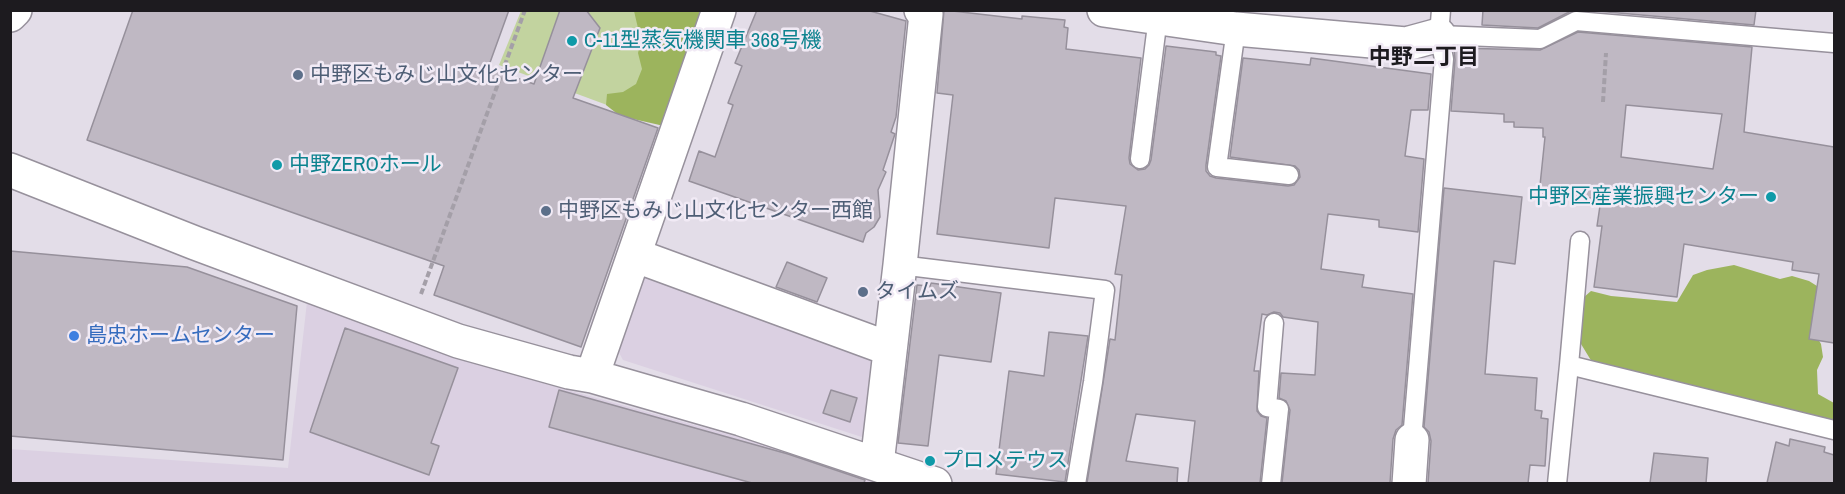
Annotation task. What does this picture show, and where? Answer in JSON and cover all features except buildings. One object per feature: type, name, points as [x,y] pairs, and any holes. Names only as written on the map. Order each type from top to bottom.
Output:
[{"type":"street","points":[[10,15],[15,10]]},
{"type":"street","points":[[592,376],[719,10]]},
{"type":"street","points":[[877,464],[926,14],[921,10]]},
{"type":"street","points":[[1104,10],[1165,15],[1236,29],[1406,44],[1440,23]]},
{"type":"street","points":[[10,170],[195,243],[458,341],[741,418],[935,483]]},
{"type":"street","points":[[633,255],[890,348]]},
{"type":"street","points":[[1409,483],[1412,440]]},
{"type":"lane","points":[[1140,159],[1165,15]]},
{"type":"lane","points":[[1412,440],[1444,59],[1440,23],[1540,39],[1576,21],[1834,43]]},
{"type":"lane","points":[[1236,29],[1217,166],[1289,175]]},
{"type":"lane","points":[[1557,483],[1580,241]]},
{"type":"lane","points":[[900,265],[1105,290],[1093,382],[1076,483]]},
{"type":"lane","points":[[1271,483],[1279,409],[1268,407],[1274,323]]},
{"type":"lane","points":[[1569,365],[1834,430]]},
{"type":"path","points":[[418,300],[525,10]]},
{"type":"path","points":[[1603,102],[1606,52]]},
{"type":"shaded area","points":[[642,272],[877,351],[865,438],[623,360],[617,349]]},
{"type":"shaded area","points":[[307,302],[546,384],[861,471],[893,483],[11,484],[10,449],[288,468]]},
{"type":"green space","points":[[521,11],[710,11],[669,128],[499,65]]},
{"type":"green space","points":[[634,11],[710,11],[664,126],[620,116],[606,105],[607,94],[623,92],[636,84],[642,69],[638,53],[641,41]]},
{"type":"green space","points":[[1734,265],[1780,279],[1792,276],[1817,286],[1819,309],[1814,332],[1821,344],[1823,357],[1817,370],[1818,394],[1834,403],[1834,423],[1592,362],[1581,344],[1579,317],[1583,298],[1591,291],[1611,296],[1677,302],[1693,275]]},
{"type":"place","name":"C-11型蒸気機関車 368号機","points":[[572,41]]},
{"type":"place","name":"中野区もみじ山文化センター","points":[[298,75]]},
{"type":"place","name":"中野ZEROホール","points":[[277,165]]},
{"type":"place","name":"中野区産業振興センター","points":[[1771,197]]},
{"type":"place","name":"中野区もみじ山文化センター西館","points":[[546,211]]},
{"type":"place","name":"タイムズ","points":[[863,292]]},
{"type":"place","name":"島忠ホームセンター","points":[[74,336]]},
{"type":"place","name":"プロメテウス","points":[[930,461]]},
{"type":"district","name":"中野二丁目","points":[[1424,58]]}]
